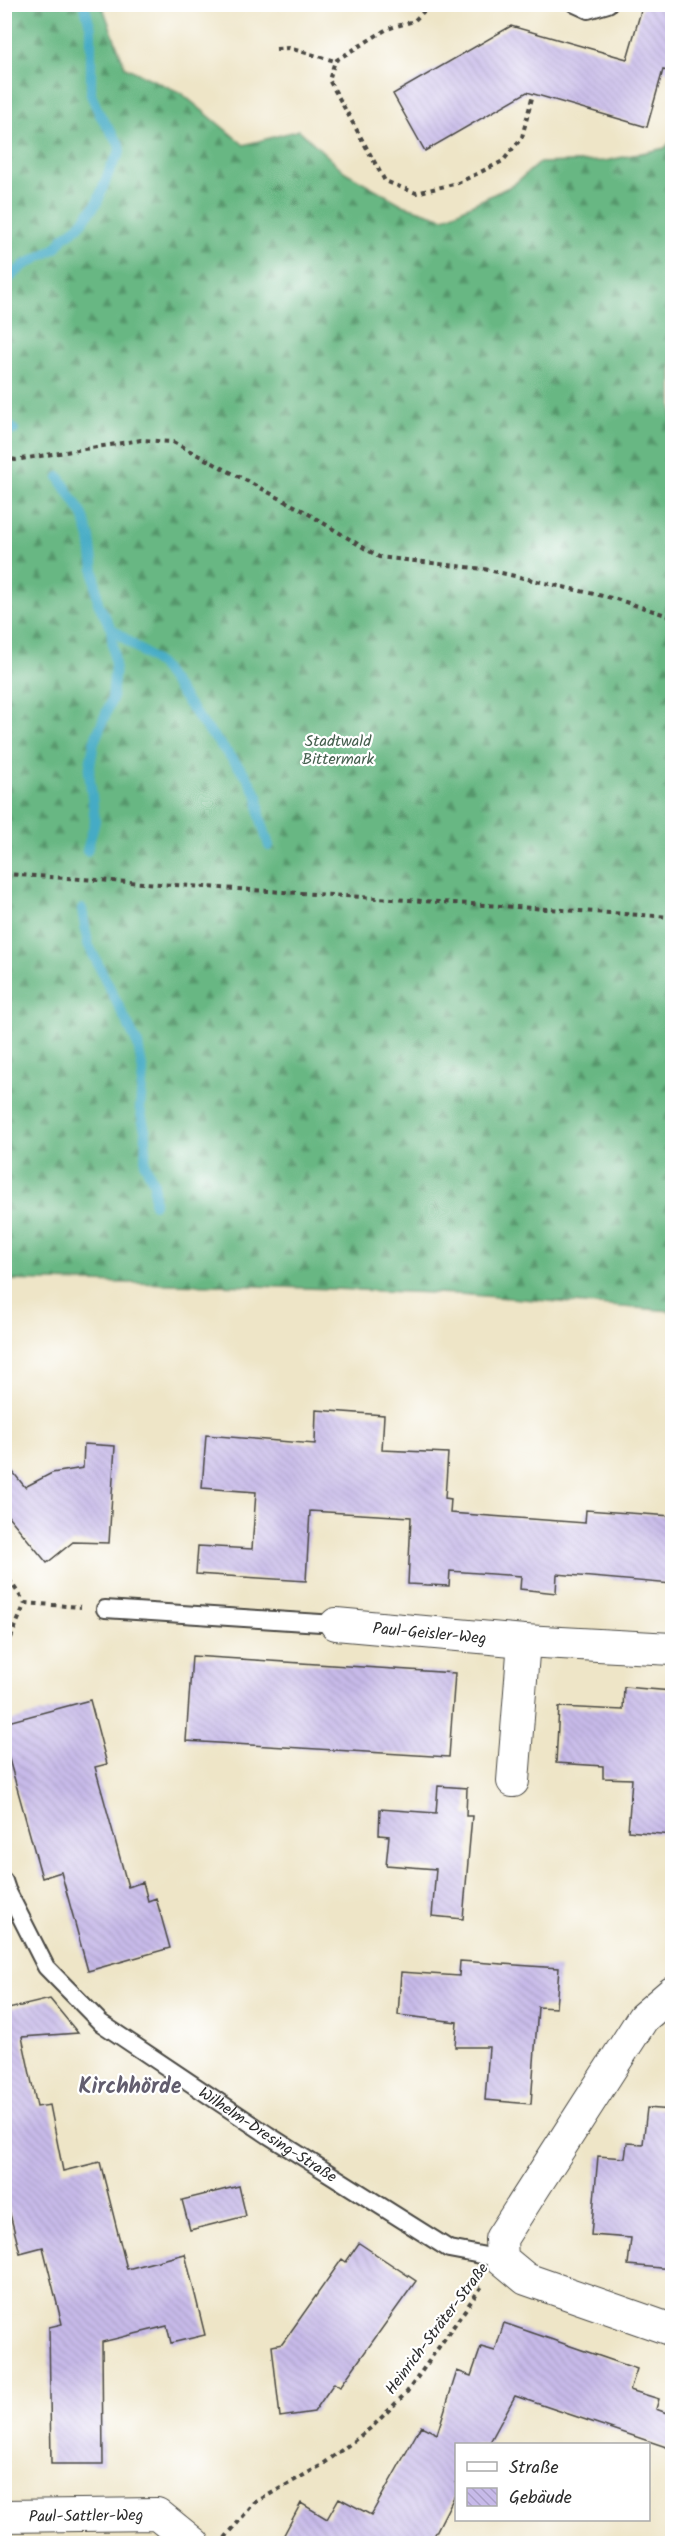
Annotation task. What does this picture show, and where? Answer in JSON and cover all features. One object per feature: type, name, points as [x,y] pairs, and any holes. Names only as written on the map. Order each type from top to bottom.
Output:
[{"type":"street","name":"Paul-Geisler-Weg","points":[[336,1624],[524,1641],[672,1649]]},
{"type":"street","points":[[513,1781],[524,1641]]},
{"type":"street","points":[[502,2259],[501,2239],[643,2018],[672,1993]]},
{"type":"street","name":"Wilhelm-Dresing-Straße","points":[[502,2259],[526,2279],[672,2330]]},
{"type":"street","name":"Paul-Sattler-Weg","points":[[4,2516],[157,2514],[194,2544]]},
{"type":"lane","points":[[575,4],[588,10],[608,4]]},
{"type":"lane","points":[[105,1609],[336,1624]]},
{"type":"lane","name":"Wilhelm-Dresing-Straße","points":[[4,1881],[46,1966],[101,2023],[268,2135],[449,2249],[502,2259]]},
{"type":"path","points":[[431,4],[414,21],[387,29],[335,61],[329,80],[385,181],[416,193],[458,183],[503,162],[522,137],[533,94]]},
{"type":"path","points":[[276,49],[289,48],[335,61]]},
{"type":"path","points":[[4,456],[15,460],[141,440],[173,442],[302,510],[379,557],[484,569],[616,599],[672,617]]},
{"type":"path","points":[[4,874],[672,917]]},
{"type":"path","points":[[4,1572],[25,1603]]},
{"type":"path","points":[[25,1603],[105,1609]]},
{"type":"path","points":[[4,1655],[25,1603]]},
{"type":"path","name":"Heinrich-Sträter-Straße","points":[[220,2544],[254,2503],[322,2465],[372,2427],[407,2392],[502,2259]]},
{"type":"green space","name":"Stadtwald Bittermark","points":[[5,4],[102,5],[125,67],[181,93],[244,145],[299,130],[345,172],[403,205],[444,218],[513,185],[539,163],[605,161],[665,148],[672,140],[672,1311],[459,1294],[5,1280]]},
{"type":"building","points":[[643,4],[672,4],[672,72],[663,70],[647,127],[527,92],[425,151],[393,94],[511,26],[627,59]]},
{"type":"building","points":[[316,1410],[384,1415],[382,1450],[448,1453],[445,1498],[451,1499],[450,1513],[585,1523],[586,1510],[672,1516],[672,1584],[557,1574],[556,1593],[520,1589],[521,1576],[450,1571],[449,1586],[408,1584],[411,1517],[310,1511],[306,1581],[196,1574],[198,1546],[252,1549],[256,1492],[202,1488],[206,1435],[315,1444]]},
{"type":"building","points":[[84,1444],[115,1446],[109,1543],[73,1542],[47,1563],[4,1511],[4,1461],[25,1487],[52,1473],[83,1468]]},
{"type":"building","points":[[192,1656],[455,1673],[449,1757],[186,1741]]},
{"type":"building","points":[[624,1687],[672,1691],[672,1835],[628,1831],[632,1779],[603,1778],[603,1766],[556,1763],[559,1707],[623,1710]]},
{"type":"building","points":[[90,1700],[107,1764],[95,1767],[128,1887],[143,1882],[148,1901],[156,1898],[170,1948],[88,1971],[61,1872],[42,1878],[4,1741],[4,1723]]},
{"type":"building","points":[[438,1786],[467,1788],[466,1816],[472,1816],[463,1919],[432,1916],[436,1869],[386,1865],[389,1836],[379,1835],[380,1809],[436,1813]]},
{"type":"building","points":[[460,1961],[559,1968],[556,2008],[538,2007],[531,2104],[485,2100],[489,2047],[455,2047],[457,2022],[398,2015],[401,1972],[459,1976]]},
{"type":"building","points":[[50,1999],[78,2033],[22,2037],[37,2107],[50,2105],[63,2171],[100,2162],[127,2269],[185,2254],[205,2335],[171,2343],[167,2326],[102,2342],[103,2464],[51,2464],[49,2327],[62,2324],[43,2247],[20,2253],[4,2191],[4,2010]]},
{"type":"building","points":[[647,2108],[672,2110],[672,2269],[628,2265],[631,2238],[591,2235],[598,2156],[625,2158],[627,2143],[643,2144]]},
{"type":"building","points":[[239,2186],[246,2216],[190,2230],[182,2200]]},
{"type":"building","points":[[359,2243],[416,2281],[340,2387],[334,2383],[314,2412],[280,2417],[272,2346],[282,2344],[342,2259],[346,2262]]},
{"type":"building","points":[[504,2323],[637,2369],[630,2390],[659,2399],[656,2409],[672,2415],[672,2449],[515,2396],[490,2443],[455,2443],[455,2495],[430,2544],[279,2544],[301,2503],[327,2519],[339,2498],[371,2515],[421,2426],[437,2434],[457,2371],[471,2376],[481,2347],[495,2351]]},
{"type":"waterway","points":[[4,283],[23,266],[56,248],[64,237],[79,226],[97,203],[110,169],[120,152],[119,144],[100,115],[91,95],[91,29],[84,4]]},
{"type":"waterway","points":[[4,422],[14,430]]},
{"type":"waterway","points":[[59,477],[83,515],[90,538],[98,603],[111,628],[115,665],[112,699],[94,742],[89,772],[95,821],[87,851]]},
{"type":"waterway","points":[[111,628],[160,665],[203,724],[245,774],[258,796],[260,816],[269,846]]},
{"type":"waterway","points":[[82,909],[88,944],[138,1045],[143,1072],[140,1109],[146,1134],[145,1164],[154,1183],[154,1204]]},
{"type":"district","name":"Kirchhörde","points":[[130,2085]]}]
